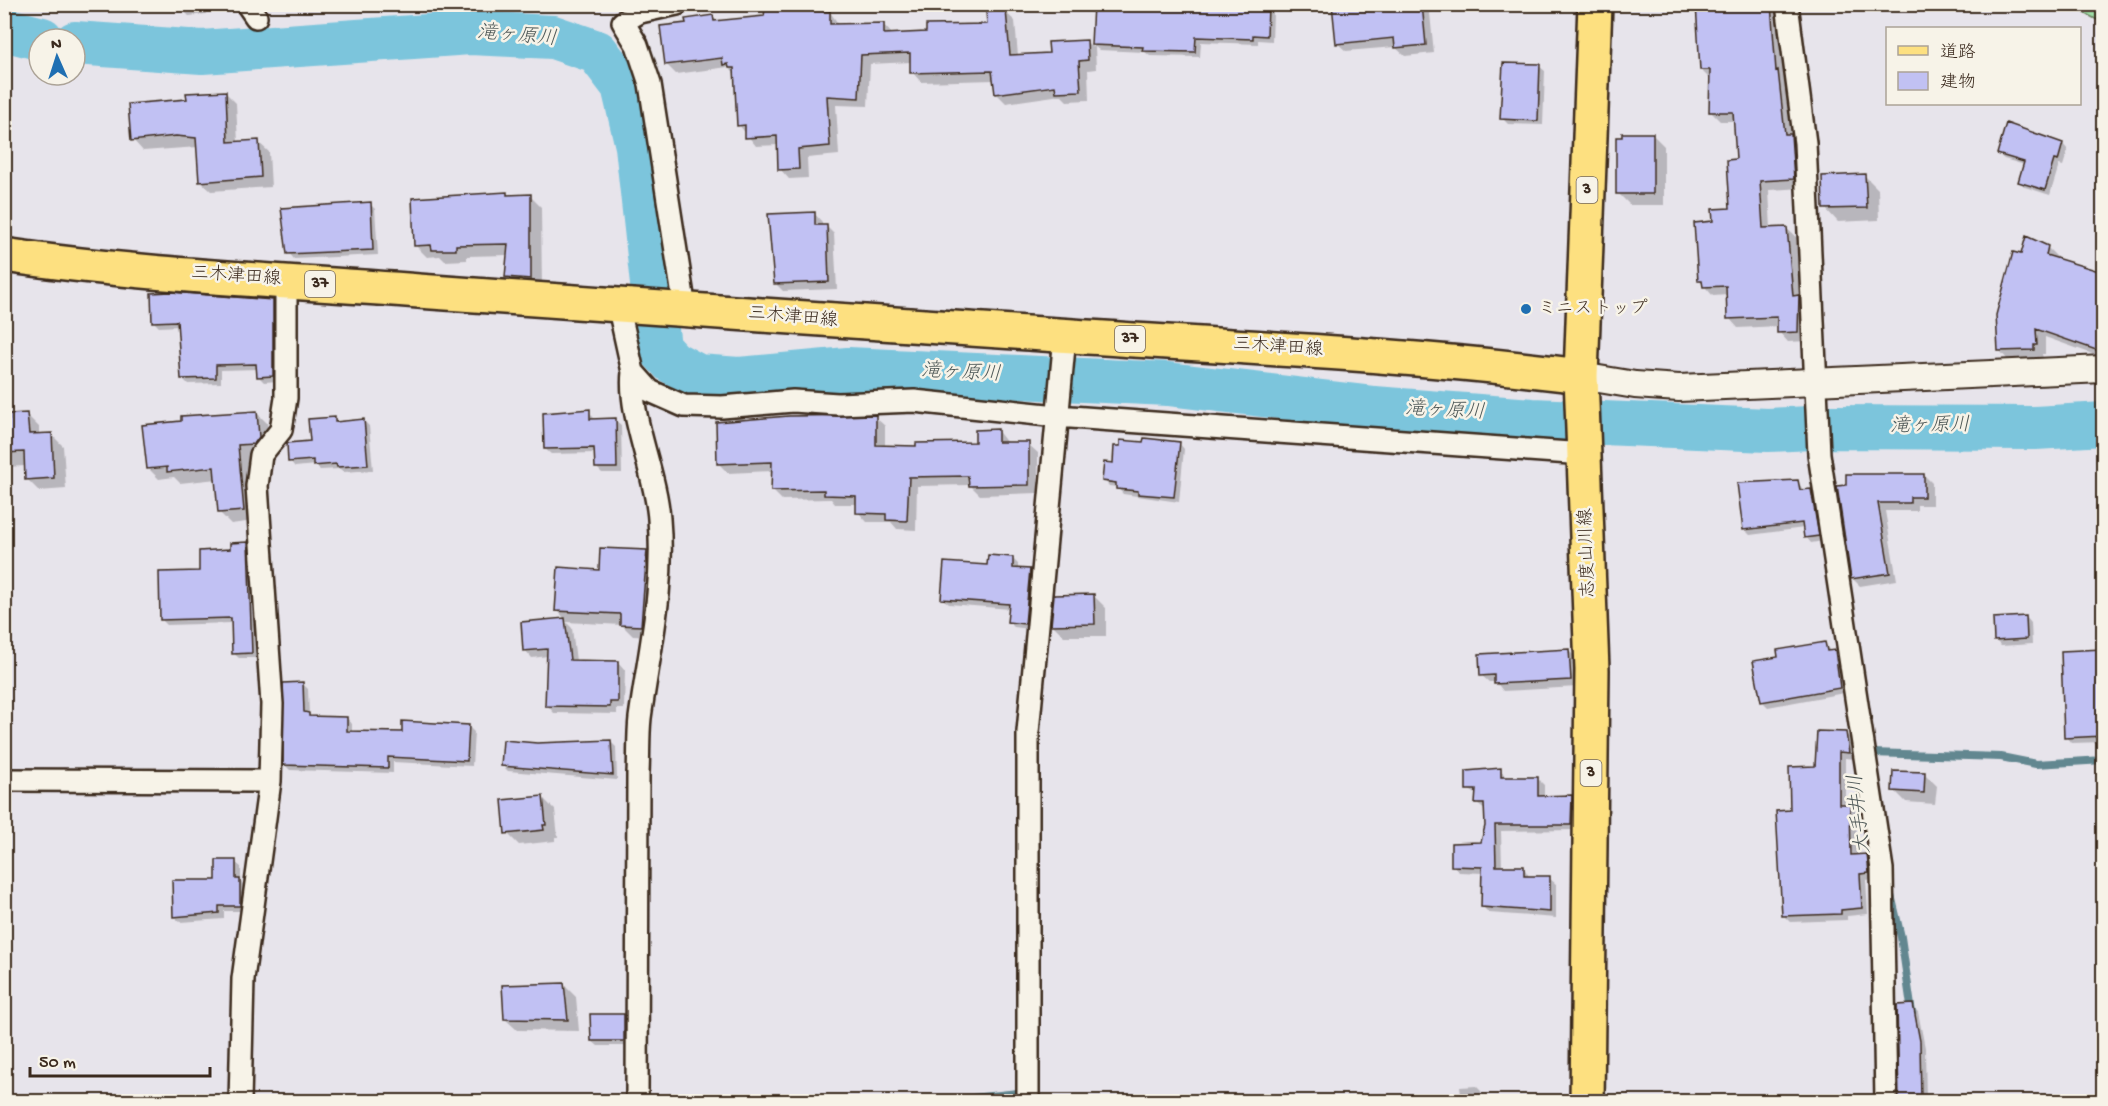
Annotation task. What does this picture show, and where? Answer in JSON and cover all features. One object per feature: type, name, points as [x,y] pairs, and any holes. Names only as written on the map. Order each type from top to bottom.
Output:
[{"type":"main road","name":"志度山川線","points":[[1587,1101],[1592,670],[1582,387],[1595,4]]},
{"type":"main road","name":"三木津田線","points":[[4,255],[73,265],[682,309],[1064,343],[1250,346],[1472,363],[1582,387]]},
{"type":"street","points":[[677,4],[640,12],[623,22],[637,45],[650,84],[682,309]]},
{"type":"street","points":[[1787,4],[1805,143],[1819,454],[1882,869],[1886,1101]]},
{"type":"street","points":[[240,1101],[243,978],[270,781],[272,704],[257,486],[261,455],[281,430],[286,398],[286,281]]},
{"type":"street","points":[[627,305],[633,372],[631,391],[653,478],[659,519],[656,629],[640,720],[637,1101]]},
{"type":"street","points":[[1028,1101],[1028,732],[1064,343]]},
{"type":"street","points":[[1582,387],[1635,385],[1679,388],[2103,369]]},
{"type":"street","points":[[633,372],[650,391],[684,406],[722,407],[793,401],[838,404],[914,401],[1058,409],[1584,449]]},
{"type":"street","points":[[4,780],[270,781]]},
{"type":"green space","points":[[2069,5],[2103,5],[2103,23]]},
{"type":"building","points":[[1093,4],[1268,6],[1267,36],[1253,35],[1253,39],[1196,37],[1195,52],[1142,51],[1143,47],[1091,45]]},
{"type":"building","points":[[1332,4],[1422,4],[1426,45],[1395,48],[1394,38],[1336,44]]},
{"type":"building","points":[[1696,4],[1771,4],[1776,71],[1778,70],[1785,134],[1791,134],[1794,179],[1760,181],[1763,228],[1787,227],[1793,296],[1799,295],[1798,332],[1777,333],[1777,317],[1727,319],[1726,286],[1703,287],[1702,281],[1698,281],[1694,223],[1713,221],[1712,209],[1730,208],[1727,160],[1736,159],[1733,112],[1709,112],[1710,70],[1700,70]]},
{"type":"building","points":[[765,9],[830,11],[830,24],[884,23],[884,34],[926,32],[926,25],[987,24],[986,12],[1006,10],[1010,55],[1049,53],[1048,42],[1087,40],[1088,60],[1079,61],[1081,91],[1056,92],[1055,86],[995,94],[992,71],[910,73],[910,53],[861,55],[859,98],[827,96],[830,146],[798,149],[799,169],[778,170],[777,136],[745,138],[745,125],[737,126],[734,68],[729,68],[728,64],[723,65],[722,58],[665,65],[660,26],[686,23],[685,19],[713,15],[714,21],[764,16]]},
{"type":"building","points":[[1503,63],[1540,64],[1538,121],[1500,119]]},
{"type":"building","points":[[226,91],[228,142],[259,140],[261,177],[199,182],[196,138],[176,136],[131,141],[128,104],[187,99],[186,93]]},
{"type":"building","points":[[2006,123],[2063,143],[2058,161],[2054,160],[2045,190],[2018,182],[2024,162],[1997,154]]},
{"type":"building","points":[[1622,133],[1653,133],[1653,194],[1616,194],[1616,137],[1622,137]]},
{"type":"building","points":[[1865,174],[1867,208],[1823,209],[1822,176]]},
{"type":"building","points":[[507,192],[507,195],[531,194],[531,279],[505,277],[508,244],[456,245],[456,250],[432,250],[431,245],[414,246],[412,198]]},
{"type":"building","points":[[371,202],[373,250],[287,254],[281,208]]},
{"type":"building","points":[[815,212],[815,225],[827,225],[829,282],[774,284],[768,214]]},
{"type":"building","points":[[2026,236],[2048,246],[2046,255],[2099,271],[2098,274],[2103,276],[2103,324],[2098,324],[2099,351],[2036,329],[2037,345],[2034,345],[2034,350],[1998,351],[1996,315],[2013,252],[2021,254]]},
{"type":"building","points":[[171,292],[273,300],[273,376],[257,377],[256,364],[216,365],[216,378],[181,379],[177,321],[152,322],[151,293]]},
{"type":"building","points":[[590,409],[590,419],[616,418],[617,468],[595,468],[594,448],[544,449],[543,413]]},
{"type":"building","points":[[257,411],[259,437],[254,444],[238,445],[244,511],[218,513],[214,467],[167,472],[167,467],[147,469],[142,425],[181,421],[181,416]]},
{"type":"building","points":[[27,413],[29,434],[52,433],[54,478],[25,480],[24,452],[4,453],[4,420],[9,420],[9,414]]},
{"type":"building","points":[[876,415],[876,445],[916,446],[916,443],[975,442],[975,430],[998,429],[998,442],[1029,442],[1029,485],[969,486],[968,476],[909,477],[907,521],[886,520],[886,514],[856,513],[856,496],[824,495],[824,490],[771,491],[772,462],[717,464],[716,422],[789,416]]},
{"type":"building","points":[[335,417],[335,422],[364,419],[368,465],[337,467],[336,464],[313,466],[313,460],[288,462],[287,443],[310,441],[308,419]]},
{"type":"building","points":[[1144,438],[1180,442],[1174,497],[1138,494],[1138,491],[1116,489],[1116,483],[1102,481],[1104,462],[1113,463],[1114,446],[1120,446],[1120,440],[1143,442]]},
{"type":"building","points":[[1846,474],[1924,474],[1924,497],[1910,497],[1910,503],[1878,503],[1890,573],[1851,579],[1837,486],[1846,485]]},
{"type":"building","points":[[1798,480],[1800,490],[1811,489],[1819,536],[1804,538],[1802,523],[1743,530],[1737,483]]},
{"type":"building","points":[[248,542],[252,653],[232,654],[231,618],[160,620],[159,572],[199,571],[199,551],[230,549],[230,543]]},
{"type":"building","points":[[600,548],[647,550],[641,626],[620,625],[620,614],[555,611],[558,567],[599,570]]},
{"type":"building","points":[[988,555],[1013,557],[1013,568],[1030,569],[1025,624],[1007,622],[1009,604],[941,599],[944,562],[987,565]]},
{"type":"building","points":[[1094,594],[1095,624],[1051,625],[1054,595]]},
{"type":"building","points":[[2026,616],[2027,639],[1994,641],[1993,618]]},
{"type":"building","points":[[565,618],[570,660],[618,661],[618,702],[610,702],[610,707],[545,706],[547,649],[523,651],[521,622]]},
{"type":"building","points":[[1825,642],[1827,651],[1835,650],[1840,688],[1761,702],[1753,661],[1778,657],[1777,650]]},
{"type":"building","points":[[1569,649],[1571,680],[1494,684],[1494,675],[1480,676],[1479,654]]},
{"type":"building","points":[[2103,649],[2103,736],[2064,738],[2061,651]]},
{"type":"building","points":[[303,682],[304,712],[309,713],[309,716],[347,717],[347,731],[402,732],[402,721],[469,725],[467,761],[388,757],[388,768],[283,765],[283,683]]},
{"type":"building","points":[[1817,731],[1846,732],[1849,753],[1839,752],[1839,804],[1850,804],[1851,855],[1867,854],[1869,873],[1860,874],[1862,908],[1841,910],[1841,914],[1782,916],[1776,811],[1790,810],[1789,767],[1815,766]]},
{"type":"building","points":[[503,740],[537,743],[611,740],[613,775],[501,766]]},
{"type":"building","points":[[1501,768],[1501,777],[1538,777],[1538,796],[1572,795],[1571,825],[1495,825],[1496,866],[1524,866],[1524,876],[1550,876],[1550,912],[1481,907],[1482,867],[1451,866],[1451,843],[1481,842],[1485,826],[1484,804],[1475,804],[1476,790],[1466,790],[1466,771]]},
{"type":"building","points":[[1893,771],[1925,772],[1924,793],[1892,791]]},
{"type":"building","points":[[543,796],[546,825],[543,825],[544,830],[505,834],[502,800]]},
{"type":"building","points":[[216,860],[236,860],[236,879],[240,879],[240,906],[219,906],[219,913],[173,917],[172,880],[216,880]]},
{"type":"building","points":[[564,983],[568,1020],[504,1019],[502,985]]},
{"type":"building","points":[[1913,1004],[1920,1041],[1921,1101],[1899,1101],[1897,1005]]},
{"type":"building","points":[[590,1014],[624,1014],[624,1041],[591,1041]]},
{"type":"waterway","name":"滝ヶ原川","points":[[4,29],[27,35]]},
{"type":"waterway","name":"滝ヶ原川","points":[[87,44],[202,52],[470,33],[553,37],[597,52],[623,86],[637,146],[659,348],[672,362],[698,376],[739,379],[848,369],[1168,384],[1374,408],[1532,420],[1768,430],[1833,427],[2035,428],[2104,424]]},
{"type":"waterway","name":"大手井川","points":[[1872,759],[1871,753],[2001,757],[2036,764],[2104,760]]},
{"type":"waterway","name":"大手井川","points":[[1891,895],[1901,937],[1912,1013]]},
{"type":"waterway","name":"大手井川","points":[[936,1102],[1018,1093],[1026,1097]]},
{"type":"place","name":"ミニストップ","points":[[1526,309]]}]
